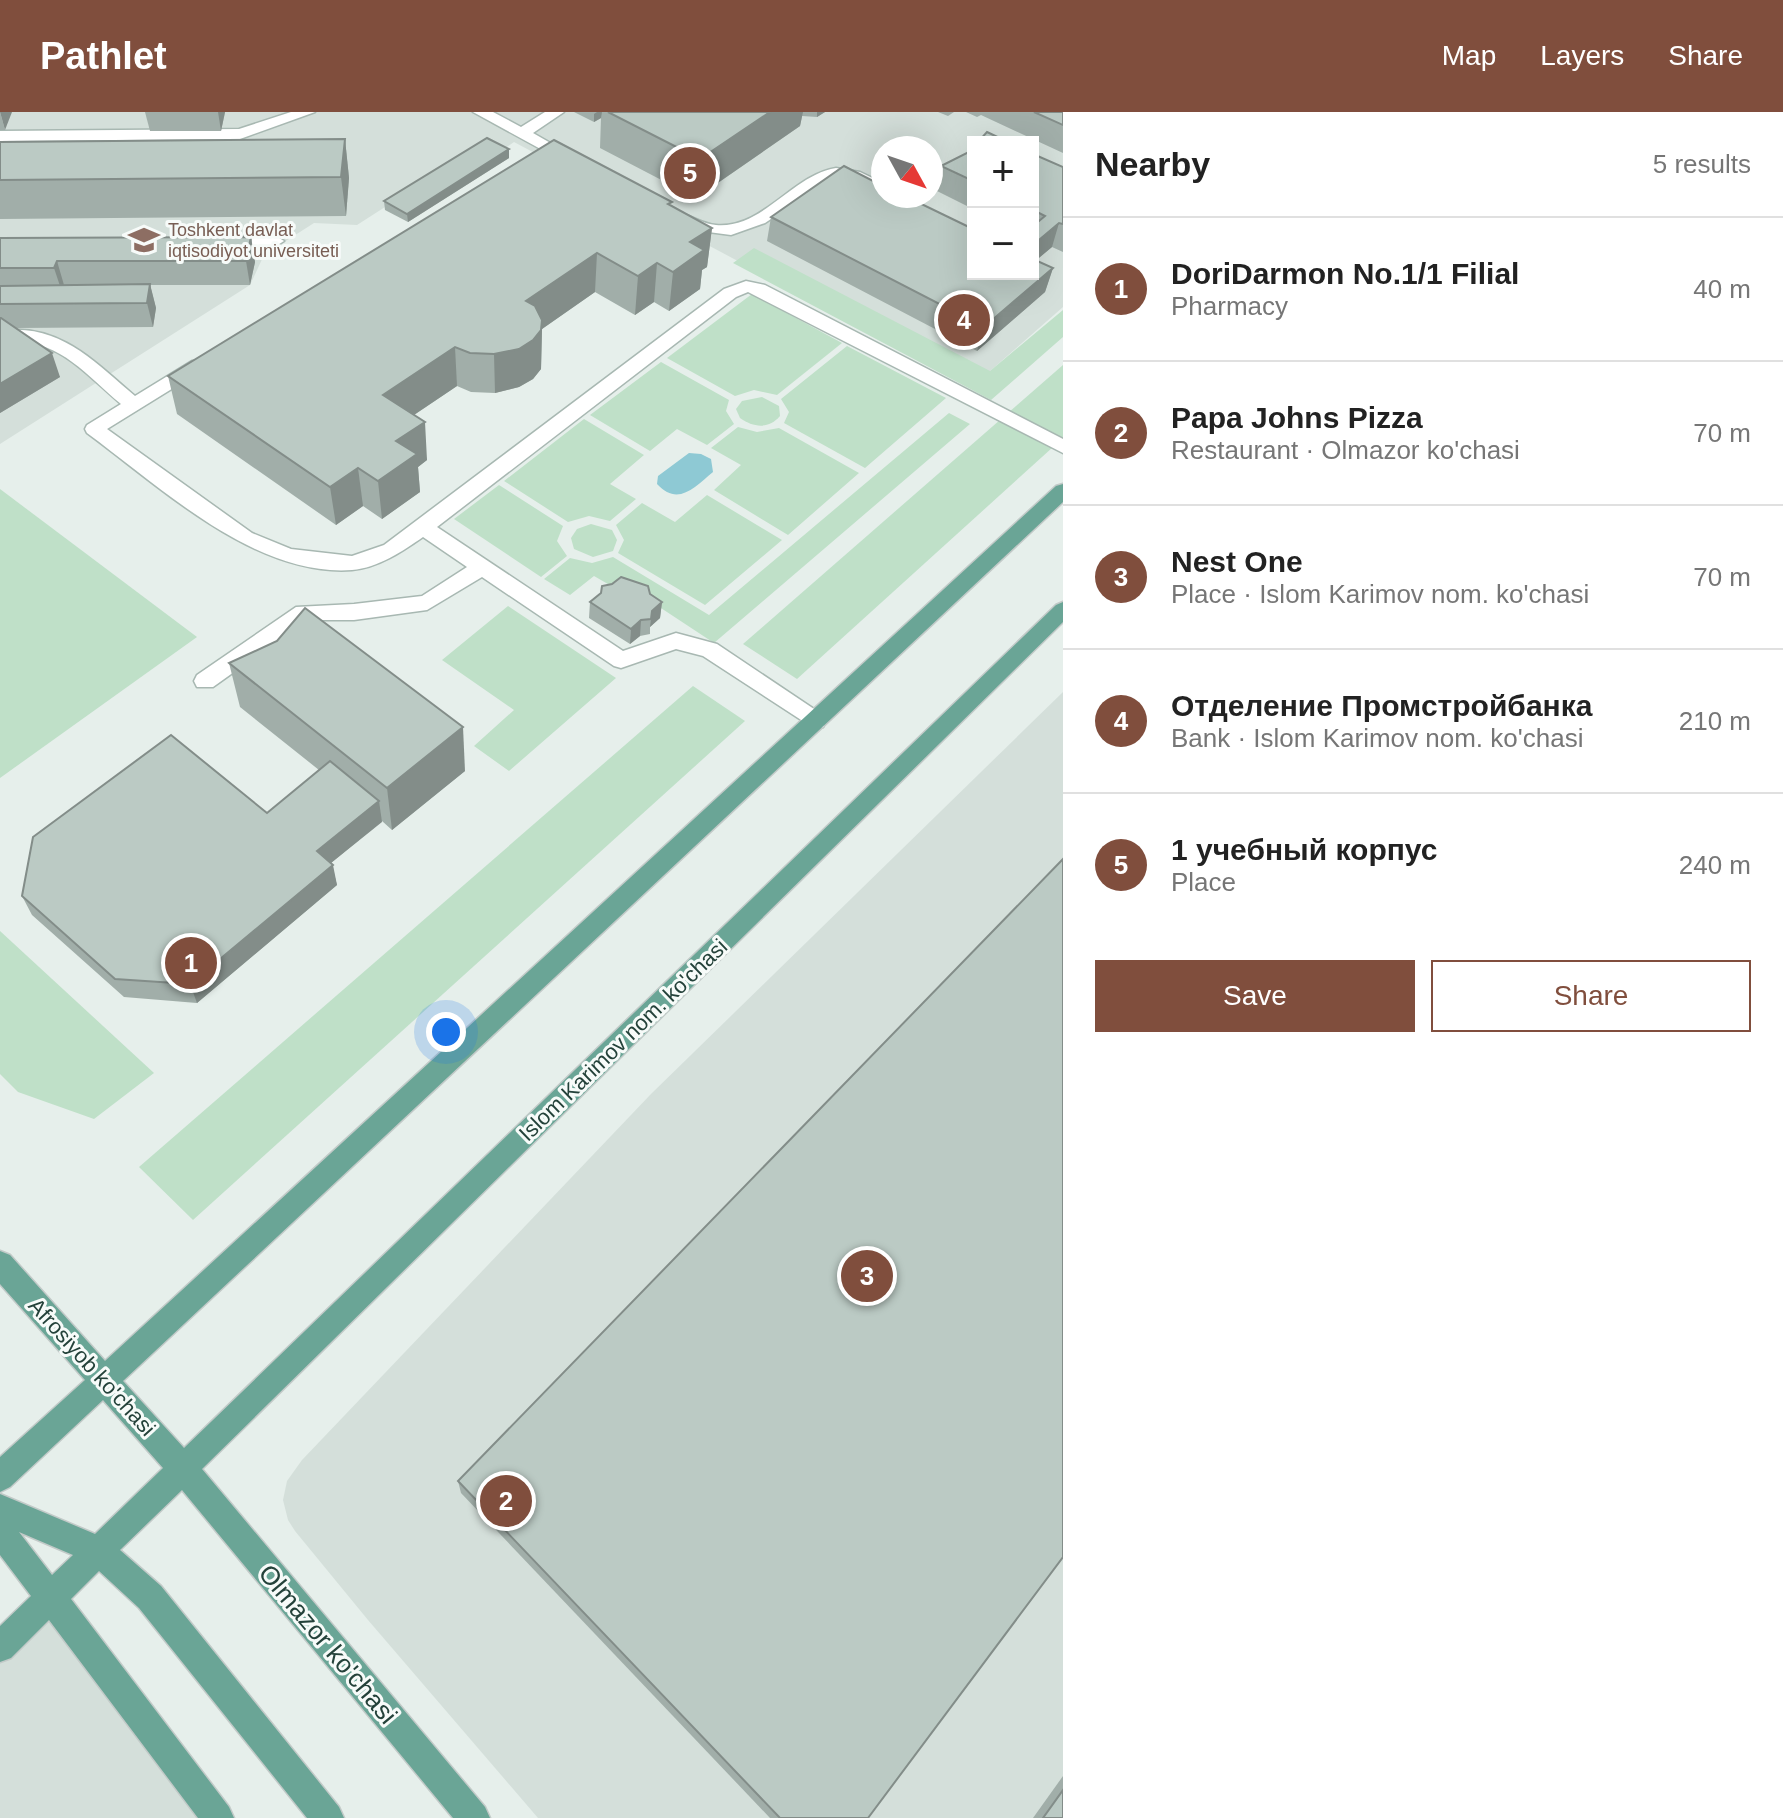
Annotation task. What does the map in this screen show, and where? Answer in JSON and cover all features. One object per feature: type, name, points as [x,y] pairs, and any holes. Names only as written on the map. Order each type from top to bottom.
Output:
[{"type":"main road","points":[[0,1477],[1063,491]]},
{"type":"main road","name":"Islom Karimov nom. ko'chasi","points":[[50,1599],[1063,610]]},
{"type":"main road","name":"Afrosiyob ko'chasi","points":[[0,1264],[183,1469]]},
{"type":"main road","name":"Olmazor ko'chasi","points":[[183,1469],[474,1818]]},
{"type":"main road","points":[[0,1509],[99,1551],[150,1597],[328,1818]]},
{"type":"main road","points":[[0,1531],[218,1818]]},
{"type":"main road","points":[[0,1647],[50,1599]]},
{"type":"lane","points":[[0,136],[28,130],[240,134],[307,112]]},
{"type":"lane","points":[[481,112],[588,168]]},
{"type":"lane","points":[[522,133],[556,112]]},
{"type":"lane","points":[[667,211],[718,233],[742,229],[820,177],[838,172],[871,183]]},
{"type":"lane","points":[[199,241],[276,241]]},
{"type":"lane","points":[[215,355],[94,429],[245,538],[288,556],[353,563],[391,550],[730,293],[746,286],[759,289],[1063,447]]},
{"type":"lane","points":[[0,337],[41,336],[68,349],[134,405]]},
{"type":"lane","points":[[423,527],[621,660],[676,641],[710,650],[815,721]]},
{"type":"lane","points":[[205,681],[303,612],[354,612],[427,603],[482,567]]},
{"type":"shaded area","name":"Toshkent davlat iqtisodiyot universiteti","points":[[0,112],[1063,112],[1063,307],[973,386],[514,142],[504,149],[488,141],[357,225],[314,223],[264,255],[250,285],[0,444]]},
{"type":"shaded area","points":[[1063,692],[1063,1818],[538,1818],[295,1531],[288,1520],[283,1500],[287,1481],[302,1460],[651,1094]]},
{"type":"shaded area","points":[[50,1599],[218,1818],[0,1818],[0,1647]]},
{"type":"green space","points":[[754,248],[990,371],[1063,310],[1063,337],[991,400],[733,263]]},
{"type":"green space","points":[[752,294],[842,343],[777,395],[754,390],[735,396],[667,358]]},
{"type":"green space","points":[[847,346],[946,398],[865,468],[784,423],[789,412],[781,399]]},
{"type":"green space","points":[[661,362],[729,400],[726,411],[734,424],[707,445],[677,429],[650,451],[590,415]]},
{"type":"green space","points":[[1063,365],[1063,438],[797,679],[743,644]]},
{"type":"green space","points":[[762,397],[779,406],[780,416],[776,420],[761,426],[740,418],[736,409],[742,401]]},
{"type":"green space","points":[[949,413],[970,424],[714,643],[626,585],[620,591],[594,576],[570,595],[544,579],[570,558],[592,563],[613,557],[709,615]]},
{"type":"green space","points":[[584,419],[644,455],[610,484],[636,499],[610,521],[589,516],[568,522],[504,481]]},
{"type":"green space","points":[[738,427],[757,432],[779,428],[859,473],[788,535],[714,490],[741,465],[711,448]]},
{"type":"green space","points":[[499,485],[563,526],[557,541],[567,556],[541,577],[454,519]]},
{"type":"green space","points":[[0,489],[197,637],[0,778]]},
{"type":"green space","points":[[707,495],[782,540],[705,605],[618,553],[624,540],[616,525],[642,503],[675,522]]},
{"type":"green space","points":[[591,524],[612,530],[617,540],[613,551],[593,557],[574,549],[571,538],[577,529]]},
{"type":"green space","points":[[508,606],[616,678],[509,771],[474,746],[514,710],[442,660]]},
{"type":"green space","points":[[693,686],[745,721],[193,1220],[139,1167]]},
{"type":"green space","points":[[0,931],[154,1073],[94,1119],[18,1092],[0,1074]]},
{"type":"water","points":[[689,453],[711,459],[713,472],[686,492],[672,494],[665,491],[657,484],[658,476]]},
{"type":"building","points":[[608,112],[770,112],[700,159]]},
{"type":"building","points":[[1034,112],[1063,112],[1063,125]]},
{"type":"building","points":[[487,138],[509,149],[407,214],[384,201]]},
{"type":"building","points":[[345,139],[341,177],[0,180],[0,142]]},
{"type":"building","points":[[554,140],[672,202],[668,204],[712,228],[690,242],[704,250],[673,272],[657,263],[638,276],[597,253],[526,301],[535,306],[542,320],[541,330],[533,340],[519,349],[494,354],[470,353],[455,347],[383,395],[425,422],[396,441],[417,454],[378,481],[358,468],[330,487],[168,376]]},
{"type":"building","points":[[967,153],[967,178],[943,167]]},
{"type":"building","points":[[1039,157],[1063,167],[1063,224],[1059,223],[1039,240],[1039,221],[1045,216],[1039,213]]},
{"type":"building","points":[[844,166],[871,180],[871,208],[930,208],[967,226],[967,280],[1039,280],[984,327],[771,217]]},
{"type":"building","points":[[251,237],[246,261],[57,261],[54,268],[0,268],[0,238]]},
{"type":"building","points":[[1039,262],[1053,268],[1039,280]]},
{"type":"building","points":[[150,284],[147,303],[0,304],[0,286]]},
{"type":"building","points":[[0,318],[52,353],[0,384]]},
{"type":"building","points":[[621,577],[648,586],[650,594],[662,602],[652,611],[651,619],[641,620],[631,629],[590,602],[601,593],[602,586],[612,584]]},
{"type":"building","points":[[305,608],[463,727],[387,788],[229,663],[277,641]]},
{"type":"building","points":[[171,735],[267,813],[330,761],[379,801],[317,851],[333,865],[190,984],[115,979],[22,896],[33,837]]},
{"type":"building","points":[[1063,859],[1063,1557],[868,1818],[780,1818],[458,1481]]},
{"type":"building","points":[[1063,1790],[1063,1818],[1043,1818]]},
{"type":"place","name":"1 учебный корпус","points":[[690,173]]},
{"type":"place","name":"Toshkent davlat iqtisodiyot universiteti","points":[[144,240]]},
{"type":"place","name":"Отделение Промстройбанка","points":[[964,320]]},
{"type":"place","name":"DoriDarmon No.1/1 Filial","points":[[191,963]]},
{"type":"place","name":"Nest One","points":[[867,1276]]},
{"type":"place","name":"Papa Johns Pizza","points":[[506,1501]]}]
